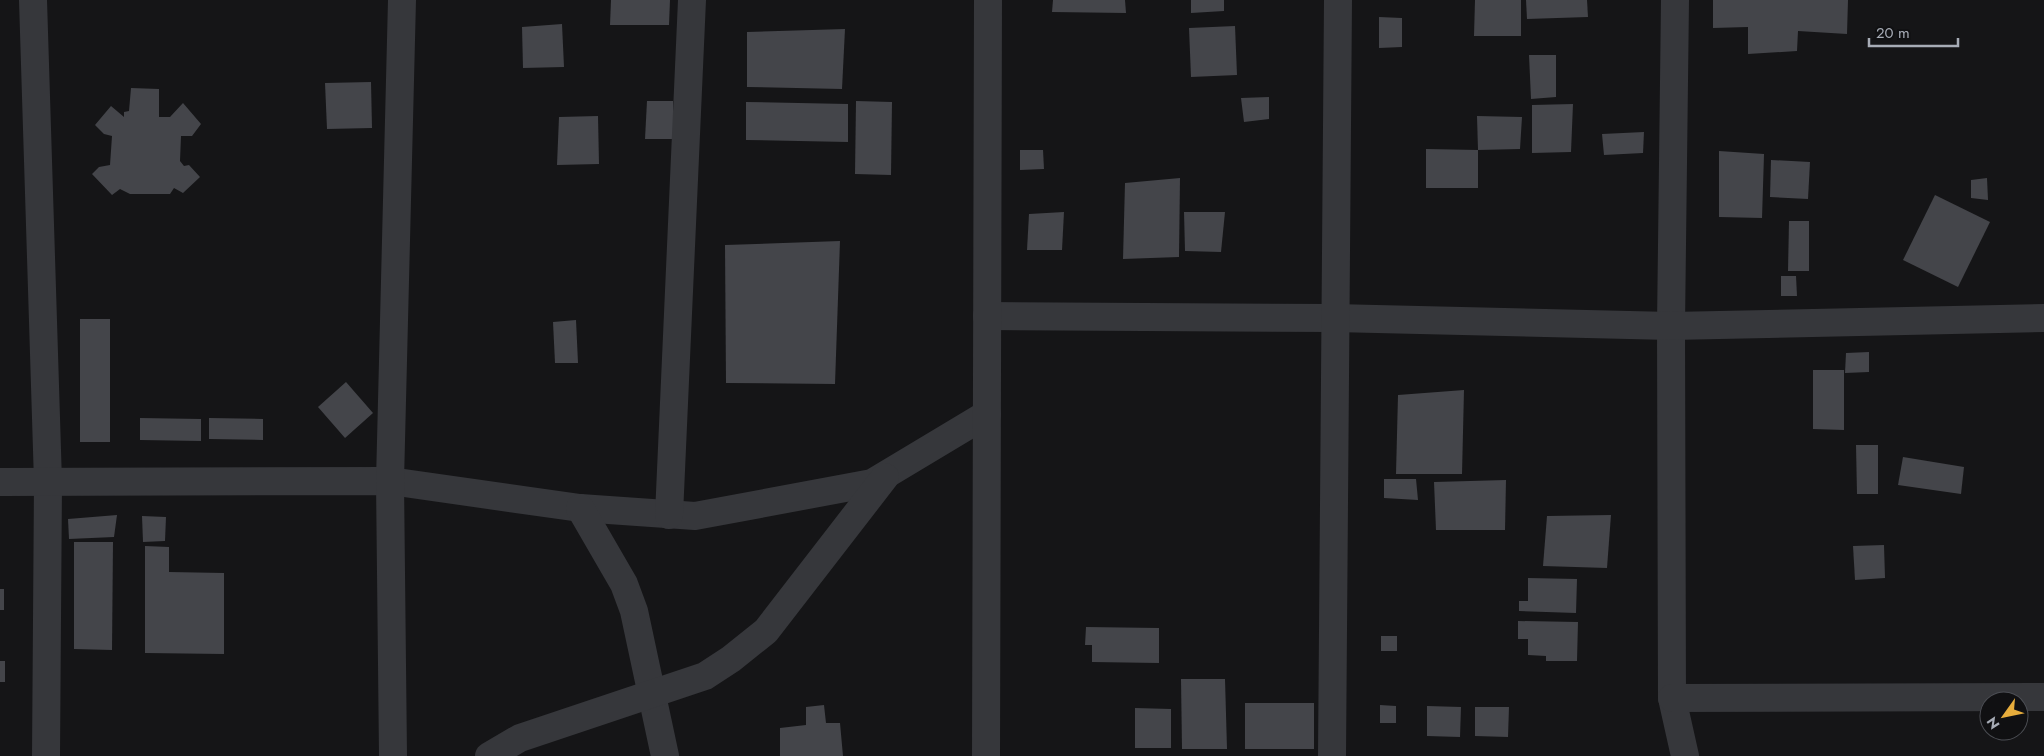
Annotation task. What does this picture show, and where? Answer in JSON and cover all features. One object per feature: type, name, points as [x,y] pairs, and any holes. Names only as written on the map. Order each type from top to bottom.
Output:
[{"type":"street","points":[[33,0],[48,482],[46,756]]},
{"type":"street","points":[[393,756],[390,481],[402,0]]},
{"type":"street","points":[[669,515],[692,0]]},
{"type":"street","points":[[986,756],[988,0]]},
{"type":"street","points":[[1332,756],[1338,0]]},
{"type":"street","points":[[1675,0],[1671,326],[1672,698],[1684,756]]},
{"type":"street","points":[[987,316],[1334,318],[1671,326],[2044,318]]},
{"type":"street","points":[[0,482],[390,481],[580,508],[695,516],[872,484],[987,414]]},
{"type":"street","points":[[489,756],[520,738],[705,676],[731,659],[766,631],[885,477]]},
{"type":"street","points":[[580,508],[624,584],[631,602],[665,756]]},
{"type":"street","points":[[1672,698],[2044,697]]},
{"type":"building","points":[[611,0],[670,0],[669,25],[610,25]]},
{"type":"building","points":[[1053,0],[1125,0],[1126,13],[1052,12]]},
{"type":"building","points":[[1191,0],[1224,0],[1224,11],[1191,13]]},
{"type":"building","points":[[1475,0],[1521,0],[1521,36],[1474,36]]},
{"type":"building","points":[[1526,0],[1587,0],[1588,17],[1527,19]]},
{"type":"building","points":[[1713,0],[1848,0],[1847,34],[1798,31],[1797,51],[1748,54],[1748,27],[1713,28]]},
{"type":"building","points":[[1379,17],[1402,18],[1402,47],[1379,48]]},
{"type":"building","points":[[562,24],[564,67],[523,68],[522,27]]},
{"type":"building","points":[[1235,26],[1237,75],[1191,77],[1189,28]]},
{"type":"building","points":[[845,29],[842,89],[747,87],[747,32]]},
{"type":"building","points":[[1529,55],[1556,55],[1556,97],[1531,99]]},
{"type":"building","points":[[371,82],[372,128],[327,129],[325,83]]},
{"type":"building","points":[[131,88],[159,89],[159,117],[170,117],[183,103],[201,124],[192,136],[181,136],[180,161],[184,166],[189,165],[200,177],[183,193],[174,188],[170,194],[130,194],[120,189],[112,195],[92,174],[99,167],[110,165],[112,136],[104,134],[95,125],[111,106],[124,117],[124,112],[129,111]]},
{"type":"building","points":[[1269,97],[1269,119],[1244,122],[1241,98]]},
{"type":"building","points":[[647,101],[673,101],[673,139],[645,139]]},
{"type":"building","points":[[856,101],[892,102],[891,175],[855,174]]},
{"type":"building","points":[[746,102],[848,104],[848,142],[746,140]]},
{"type":"building","points":[[1573,104],[1571,152],[1532,153],[1532,105]]},
{"type":"building","points":[[598,116],[599,164],[557,165],[559,117]]},
{"type":"building","points":[[1477,116],[1522,117],[1520,149],[1478,150]]},
{"type":"building","points":[[1644,132],[1643,153],[1604,155],[1602,134]]},
{"type":"building","points":[[1426,149],[1478,150],[1478,188],[1426,188]]},
{"type":"building","points":[[1020,150],[1043,150],[1044,169],[1020,170]]},
{"type":"building","points":[[1719,151],[1764,154],[1762,218],[1719,217]]},
{"type":"building","points":[[1771,160],[1810,162],[1808,199],[1770,197]]},
{"type":"building","points":[[1180,178],[1179,257],[1123,259],[1125,183]]},
{"type":"building","points":[[1987,178],[1988,200],[1971,198],[1971,180]]},
{"type":"building","points":[[1935,195],[1990,222],[1958,287],[1903,260]]},
{"type":"building","points":[[1064,212],[1062,250],[1027,250],[1029,214]]},
{"type":"building","points":[[1184,212],[1225,212],[1221,252],[1185,251]]},
{"type":"building","points":[[1789,221],[1809,221],[1809,271],[1788,271]]},
{"type":"building","points":[[840,241],[835,384],[726,383],[725,245]]},
{"type":"building","points":[[1781,276],[1796,276],[1797,296],[1781,296]]},
{"type":"building","points":[[80,319],[110,319],[110,442],[80,442]]},
{"type":"building","points":[[576,320],[578,363],[555,363],[553,322]]},
{"type":"building","points":[[1869,352],[1869,372],[1845,373],[1846,353]]},
{"type":"building","points":[[1813,370],[1844,370],[1844,430],[1813,429]]},
{"type":"building","points":[[346,382],[373,413],[345,438],[318,407]]},
{"type":"building","points":[[1464,390],[1462,474],[1396,474],[1398,395]]},
{"type":"building","points":[[140,418],[201,419],[201,441],[140,440]]},
{"type":"building","points":[[209,418],[263,419],[263,440],[209,439]]},
{"type":"building","points":[[1856,445],[1878,445],[1878,494],[1857,494]]},
{"type":"building","points":[[1903,457],[1964,467],[1961,494],[1898,485]]},
{"type":"building","points":[[1384,479],[1416,479],[1418,500],[1384,498]]},
{"type":"building","points":[[1506,480],[1505,530],[1436,530],[1434,482]]},
{"type":"building","points":[[117,515],[114,537],[69,539],[68,519]]},
{"type":"building","points":[[1611,515],[1607,568],[1543,566],[1547,516]]},
{"type":"building","points":[[142,516],[166,517],[165,541],[143,542]]},
{"type":"building","points":[[74,542],[113,542],[112,650],[74,649]]},
{"type":"building","points":[[1884,545],[1885,578],[1855,580],[1853,546]]},
{"type":"building","points":[[145,546],[169,547],[169,572],[224,573],[224,654],[145,653]]},
{"type":"building","points":[[1528,578],[1577,579],[1576,613],[1519,611],[1519,601],[1528,601]]},
{"type":"building","points":[[0,589],[4,589],[4,610],[0,610]]},
{"type":"building","points":[[1518,621],[1578,622],[1577,661],[1546,661],[1546,656],[1528,655],[1528,639],[1518,639]]},
{"type":"building","points":[[1086,627],[1159,628],[1159,663],[1092,662],[1092,645],[1085,645]]},
{"type":"building","points":[[1381,636],[1397,636],[1397,651],[1381,651]]},
{"type":"building","points":[[0,661],[5,661],[5,682],[0,682]]},
{"type":"building","points":[[1181,679],[1225,679],[1227,749],[1182,749]]},
{"type":"building","points":[[1245,703],[1314,703],[1314,749],[1245,749]]},
{"type":"building","points":[[824,705],[826,723],[840,723],[843,756],[780,756],[780,728],[806,725],[806,707]]},
{"type":"building","points":[[1380,705],[1396,706],[1396,723],[1380,723]]},
{"type":"building","points":[[1427,706],[1461,707],[1460,737],[1427,736]]},
{"type":"building","points":[[1475,707],[1509,707],[1508,737],[1475,736]]},
{"type":"building","points":[[1135,708],[1171,709],[1171,748],[1135,748]]}]
